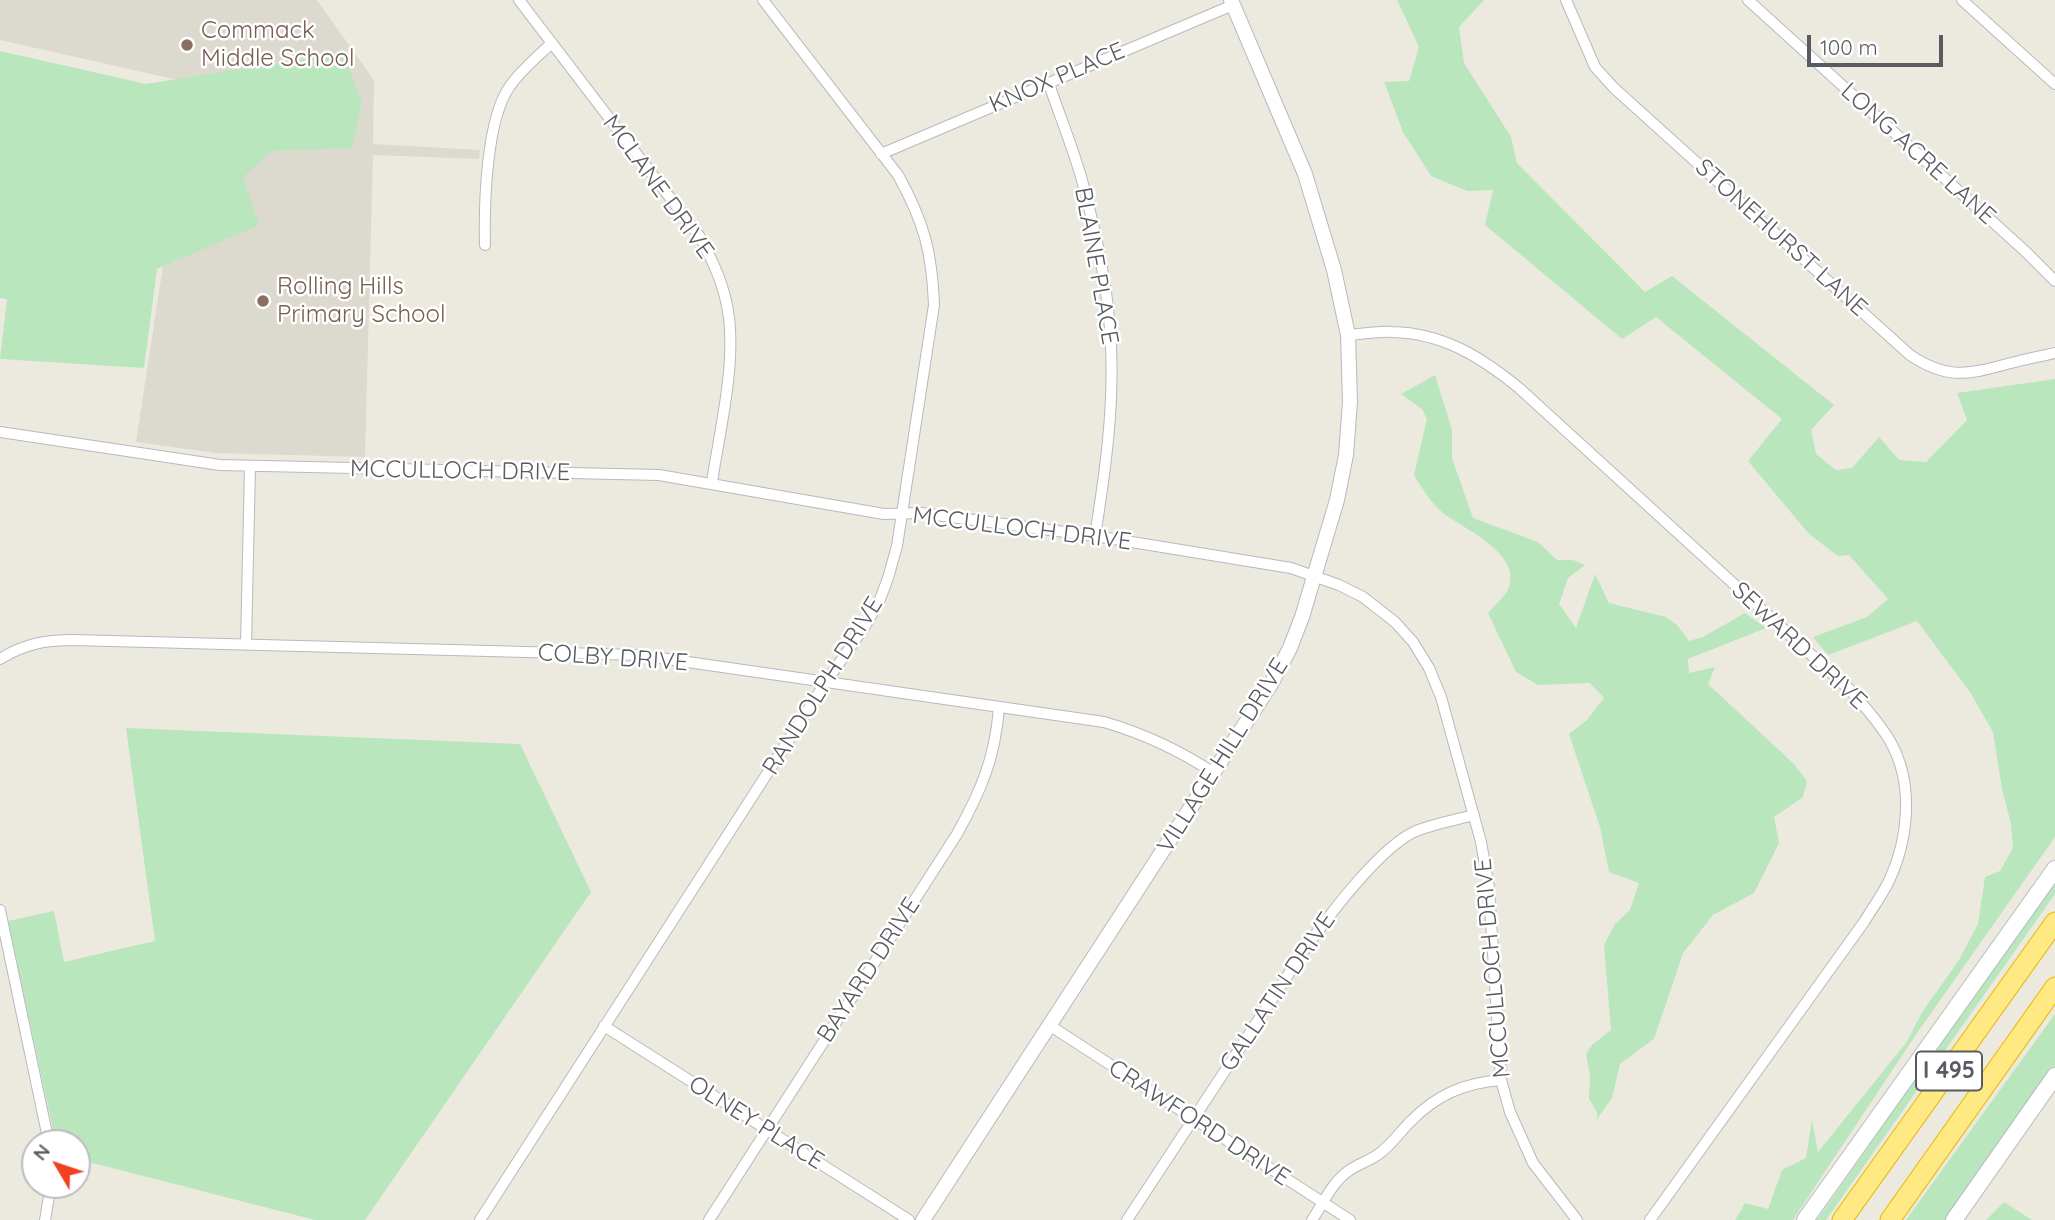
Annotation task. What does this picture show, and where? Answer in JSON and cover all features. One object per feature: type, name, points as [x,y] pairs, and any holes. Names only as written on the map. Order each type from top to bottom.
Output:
[{"type":"highway","name":"I 495","points":[[1842,1220],[2055,922]]},
{"type":"highway","name":"I 495","points":[[1890,1220],[2055,987]]},
{"type":"main road","points":[[1805,1220],[2055,869]]},
{"type":"main road","points":[[1954,1220],[2055,1076]]},
{"type":"street","name":"MCLANE DRIVE","points":[[519,0],[700,237],[718,272],[727,303],[730,336],[729,365],[712,482]]},
{"type":"street","name":"RANDOLPH DRIVE","points":[[480,1220],[879,602],[897,546],[934,305],[933,268],[926,235],[913,202],[898,175],[763,0]]},
{"type":"street","name":"STONEHURST LANE","points":[[1566,0],[1595,67],[1614,88],[1910,355],[1928,367],[1964,374],[2055,352]]},
{"type":"street","name":"LONG ACRE LANE","points":[[1748,0],[2026,251],[2055,281]]},
{"type":"street","points":[[1962,0],[2055,84]]},
{"type":"street","name":"KNOX PLACE","points":[[881,154],[1232,3]]},
{"type":"street","name":"VILLAGE HILL DRIVE","points":[[923,1220],[1271,684],[1290,648],[1316,577],[1337,500],[1346,455],[1350,402],[1348,335],[1334,270],[1305,174],[1232,3]]},
{"type":"street","points":[[485,245],[484,214],[497,110],[508,88],[524,68],[552,44]]},
{"type":"street","name":"BLAINE PLACE","points":[[1049,83],[1083,181],[1094,225],[1111,345],[1109,439],[1094,536]]},
{"type":"street","name":"SEWARD DRIVE","points":[[1348,335],[1392,332],[1426,335],[1489,363],[1850,690],[1873,716],[1891,743],[1903,775],[1905,821],[1901,848],[1888,882],[1864,922],[1650,1220]]},
{"type":"street","name":"MCCULLOCH DRIVE","points":[[0,432],[215,464],[659,475],[884,513],[921,513],[1094,536],[1291,568],[1339,585],[1363,597],[1395,622],[1413,642],[1429,668],[1441,696],[1474,815],[1489,888],[1501,1080],[1518,1135],[1533,1163],[1577,1220]]},
{"type":"street","points":[[246,645],[250,466]]},
{"type":"street","name":"COLBY DRIVE","points":[[0,659],[26,645],[47,640],[639,655],[1104,722],[1133,730],[1186,754],[1214,773]]},
{"type":"street","name":"BAYARD DRIVE","points":[[709,1220],[957,834],[987,773],[996,740],[999,708]]},
{"type":"street","name":"GALLATIN DRIVE","points":[[1127,1220],[1307,946],[1336,907],[1390,848],[1414,832],[1474,815]]},
{"type":"street","points":[[0,910],[46,1129]]},
{"type":"street","name":"OLNEY PLACE","points":[[604,1026],[909,1220]]},
{"type":"street","name":"CRAWFORD DRIVE","points":[[1049,1026],[1350,1220]]},
{"type":"street","points":[[1312,1220],[1333,1186],[1348,1171],[1380,1154],[1415,1116],[1438,1097],[1469,1084],[1501,1080]]},
{"type":"street","points":[[45,1220],[49,1199]]},
{"type":"shaded area","name":"Rolling Hills Primary School","points":[[0,0],[317,0],[374,80],[373,144],[480,150],[479,159],[373,155],[365,457],[216,453],[136,442],[191,83],[0,40]]},
{"type":"green space","points":[[1397,0],[1484,0],[1459,27],[1464,63],[1511,137],[1517,163],[1645,292],[1672,276],[1834,405],[1811,430],[1816,454],[1836,470],[1852,468],[1879,437],[1899,460],[1926,462],[1967,420],[1957,393],[2055,379],[2055,837],[1917,1033],[1793,1220],[1735,1220],[1745,1203],[1768,1209],[1782,1170],[1806,1158],[1812,1120],[1818,1152],[1906,1043],[1923,1011],[1959,960],[1978,924],[1985,877],[2000,871],[2013,848],[2011,824],[2002,789],[1993,732],[1970,692],[1917,621],[1828,655],[1813,637],[1867,617],[1888,599],[1849,555],[1838,556],[1809,534],[1748,461],[1782,419],[1656,317],[1622,339],[1485,225],[1493,190],[1467,191],[1431,176],[1403,132],[1384,82],[1409,81],[1419,47]]},
{"type":"green space","points":[[0,51],[146,84],[343,53],[362,102],[352,148],[272,151],[243,177],[259,225],[157,269],[144,368],[0,359],[7,299],[0,298]]},
{"type":"green space","points":[[1435,375],[1452,430],[1452,458],[1473,518],[1538,542],[1557,560],[1573,560],[1585,565],[1568,578],[1559,604],[1576,628],[1595,574],[1609,603],[1666,617],[1677,625],[1689,641],[1703,637],[1745,613],[1766,628],[1688,659],[1689,673],[1715,667],[1708,684],[1794,764],[1807,781],[1803,797],[1774,817],[1779,843],[1754,893],[1713,915],[1683,953],[1654,1039],[1620,1064],[1612,1098],[1595,1122],[1598,1115],[1589,1098],[1590,1076],[1586,1054],[1592,1045],[1611,1030],[1604,945],[1615,924],[1630,910],[1639,883],[1609,872],[1600,827],[1569,734],[1587,720],[1604,698],[1590,683],[1538,685],[1516,672],[1488,613],[1509,588],[1510,572],[1505,561],[1487,542],[1443,513],[1414,475],[1427,419],[1422,409],[1401,394]]},
{"type":"green space","points":[[126,728],[520,744],[591,892],[365,1220],[315,1220],[91,1163],[91,1129],[53,1129],[8,921],[54,911],[64,962],[155,941]]},
{"type":"green space","points":[[2055,880],[2055,894],[1826,1220],[1817,1220]]},
{"type":"green space","points":[[2055,1014],[2055,1066],[1947,1220],[1906,1220]]},
{"type":"green space","points":[[2004,1202],[2032,1220],[1986,1220]]},
{"type":"place","name":"Commack Middle School","points":[[187,45]]},
{"type":"place","name":"Rolling Hills Primary School","points":[[263,301]]}]
